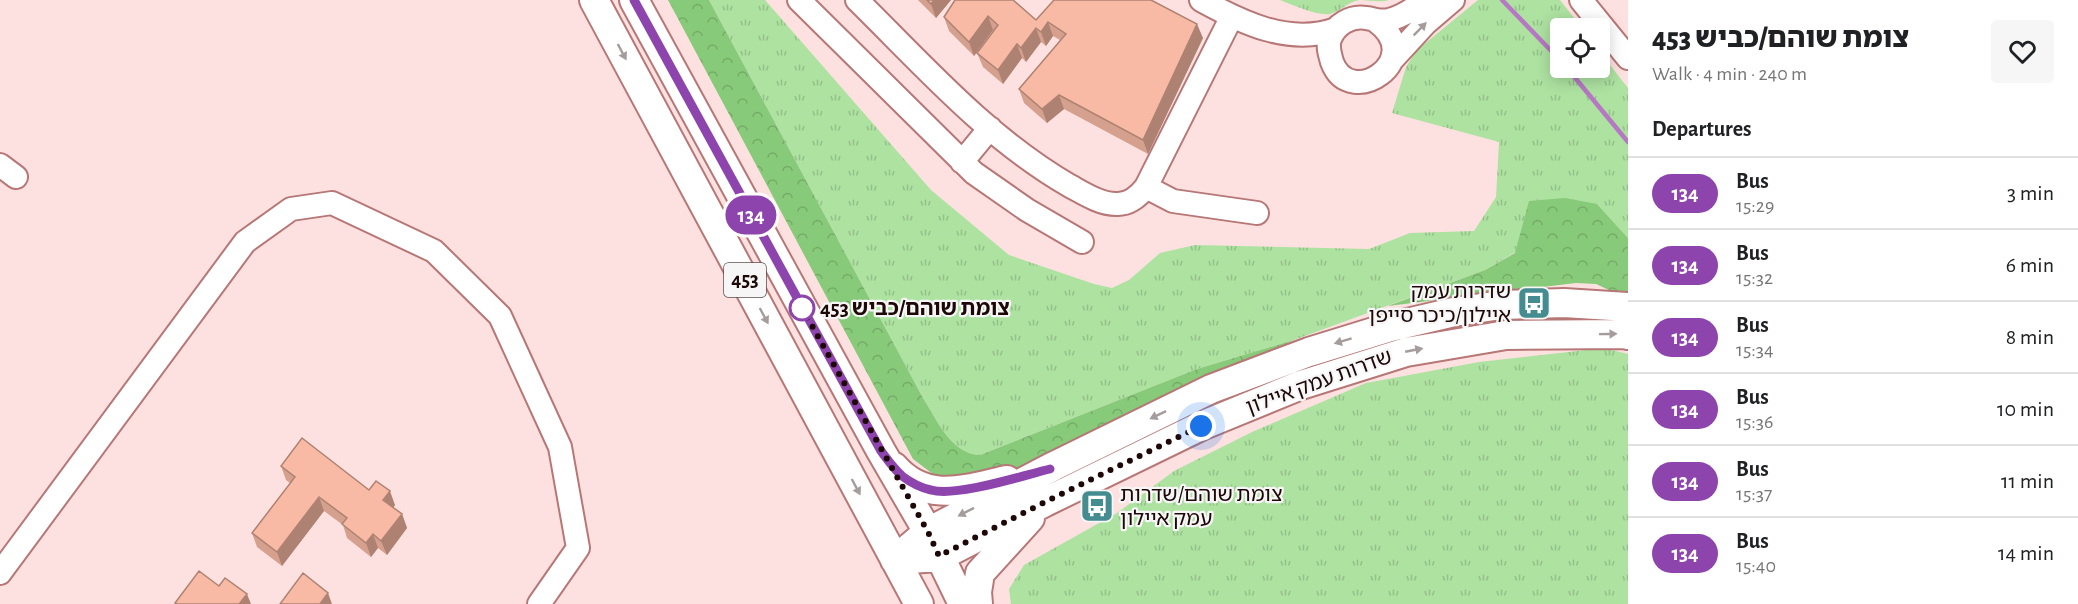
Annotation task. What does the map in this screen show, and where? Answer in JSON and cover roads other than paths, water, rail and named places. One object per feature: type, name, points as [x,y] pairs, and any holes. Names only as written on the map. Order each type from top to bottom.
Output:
[{"type":"main road","name":"453","points":[[594,0],[919,604]]},
{"type":"main road","name":"453","points":[[634,0],[933,544],[963,604]]},
{"type":"main road","name":"שדרות עמק איילון","points":[[933,544],[1050,469],[1211,389],[1309,352],[1390,327],[1454,312],[1501,305],[1564,303],[1628,307]]},
{"type":"main road","name":"שדרות עמק איילון","points":[[895,560],[1045,502],[1201,426],[1251,405],[1301,385],[1406,352],[1506,335],[1628,335]]},
{"type":"main road","points":[[881,451],[900,474],[915,484],[947,492],[1050,469]]},
{"type":"main road","points":[[978,604],[980,573],[1045,502]]},
{"type":"street","points":[[799,0],[962,162],[1002,194],[1060,231],[1082,242]]},
{"type":"street","points":[[857,0],[990,129],[1025,157],[1052,176],[1085,194],[1114,204],[1124,204],[1133,200],[1146,187],[1232,16]]},
{"type":"street","points":[[1201,0],[1248,24],[1289,34],[1323,34],[1336,29],[1344,22],[1365,17],[1385,27],[1392,39],[1391,61]]},
{"type":"street","points":[[1376,21],[1398,17],[1425,0]]},
{"type":"street","points":[[1268,30],[1323,59],[1349,80],[1368,81],[1384,72],[1391,61],[1425,24],[1453,0]]},
{"type":"street","points":[[1581,0],[1628,58]]},
{"type":"street","points":[[1334,68],[1329,45],[1336,29]]},
{"type":"street","points":[[962,162],[990,129]]},
{"type":"street","points":[[1146,187],[1173,201],[1257,213]]},
{"type":"street","points":[[0,573],[245,242],[291,209],[332,203],[434,252],[500,316],[560,447],[578,548],[539,604]]},
{"type":"waterway","points":[[1502,0],[1550,50]]},
{"type":"waterway","points":[[1575,78],[1628,142]]},
{"type":"place","name":"שדרות עמק איילון/כיכר סייפן","points":[[1534,303]]},
{"type":"place","name":"צומת שוהם/כביש 453","points":[[802,308]]},
{"type":"place","name":"צומת שוהם/שדרות עמק איילון","points":[[1097,506]]}]
